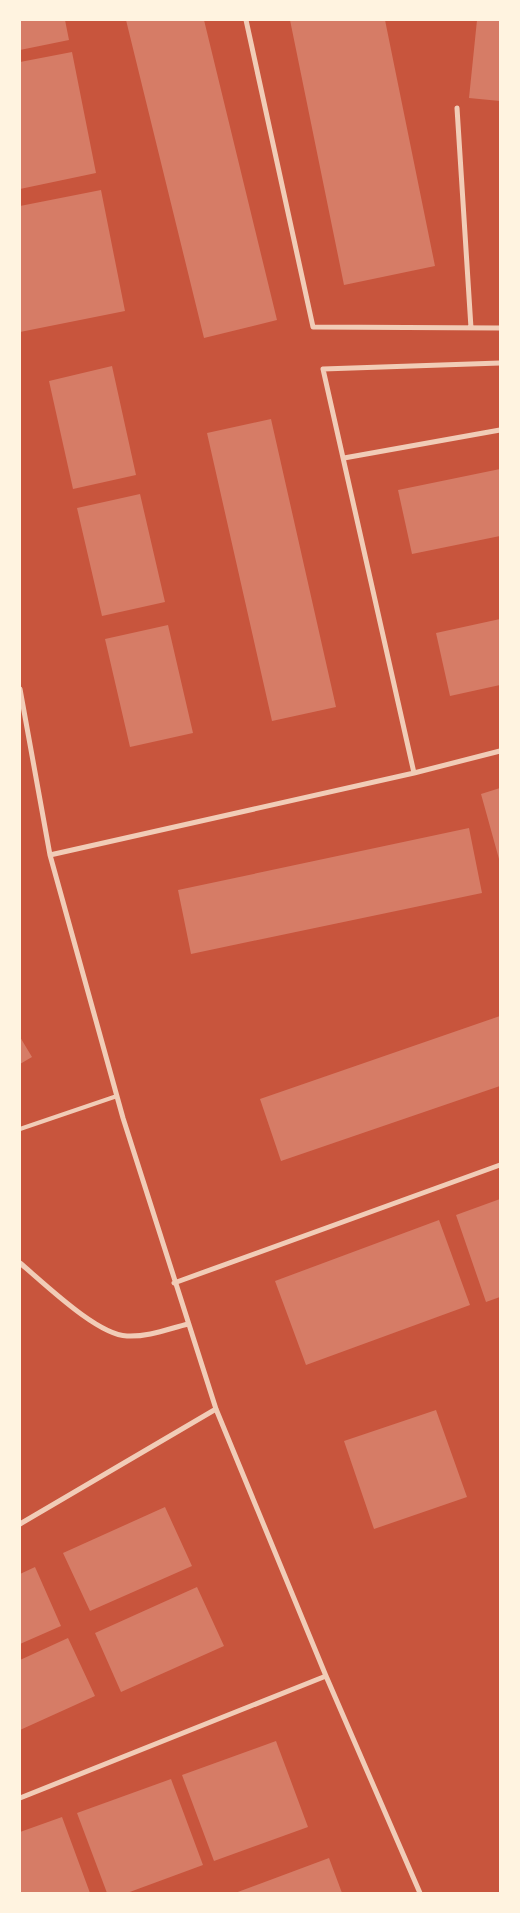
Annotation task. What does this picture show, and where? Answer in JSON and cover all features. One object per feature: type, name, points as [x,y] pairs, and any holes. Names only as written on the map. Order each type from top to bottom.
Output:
[{"type":"street","points":[[246,20],[313,327],[500,328]]},
{"type":"street","points":[[457,108],[471,328]]},
{"type":"street","points":[[414,773],[323,368],[500,363]]},
{"type":"street","points":[[344,458],[500,430]]},
{"type":"street","points":[[20,689],[50,855],[117,1096],[174,1283],[216,1409],[326,1676],[420,1893]]},
{"type":"street","points":[[50,855],[414,773],[500,751]]},
{"type":"street","points":[[174,1283],[500,1164]]},
{"type":"street","points":[[20,1263],[97,1326],[125,1336],[146,1335],[188,1324]]},
{"type":"street","points":[[20,1524],[216,1409]]},
{"type":"street","points":[[20,1798],[326,1676]]},
{"type":"lane","points":[[20,1129],[117,1096]]},
{"type":"building","points":[[20,20],[65,20],[69,40],[20,50]]},
{"type":"building","points":[[126,20],[204,20],[277,320],[204,338]]},
{"type":"building","points":[[290,20],[385,20],[435,266],[344,285]]},
{"type":"building","points":[[477,20],[500,20],[500,101],[469,98]]},
{"type":"building","points":[[72,52],[96,173],[20,189],[20,62]]},
{"type":"building","points":[[101,190],[125,311],[20,332],[20,206]]},
{"type":"building","points":[[112,366],[136,475],[73,489],[49,381]]},
{"type":"building","points":[[271,419],[336,707],[272,721],[207,433]]},
{"type":"building","points":[[500,469],[500,536],[412,554],[398,490]]},
{"type":"building","points":[[140,494],[165,602],[102,616],[77,508]]},
{"type":"building","points":[[500,619],[500,685],[450,696],[436,633]]},
{"type":"building","points":[[168,625],[193,733],[130,747],[105,639]]},
{"type":"building","points":[[500,788],[500,859],[499,859],[481,794]]},
{"type":"building","points":[[469,828],[482,893],[191,954],[178,890]]},
{"type":"building","points":[[500,1016],[500,1086],[281,1161],[260,1099]]},
{"type":"building","points":[[20,1037],[32,1057],[20,1064]]},
{"type":"building","points":[[500,1199],[500,1297],[486,1302],[456,1215]]},
{"type":"building","points":[[439,1220],[470,1305],[306,1365],[275,1281]]},
{"type":"building","points":[[436,1410],[467,1497],[374,1529],[344,1441]]},
{"type":"building","points":[[165,1507],[192,1566],[90,1611],[63,1553]]},
{"type":"building","points":[[35,1567],[61,1626],[20,1644],[20,1574]]},
{"type":"building","points":[[197,1587],[224,1646],[121,1692],[95,1633]]},
{"type":"building","points":[[68,1638],[95,1696],[20,1730],[20,1660]]},
{"type":"building","points":[[276,1741],[308,1827],[214,1861],[182,1775]]},
{"type":"building","points":[[171,1779],[203,1865],[127,1893],[107,1893],[77,1813]]},
{"type":"building","points":[[62,1817],[90,1893],[20,1893],[20,1832]]},
{"type":"building","points":[[329,1858],[342,1893],[235,1893]]}]
